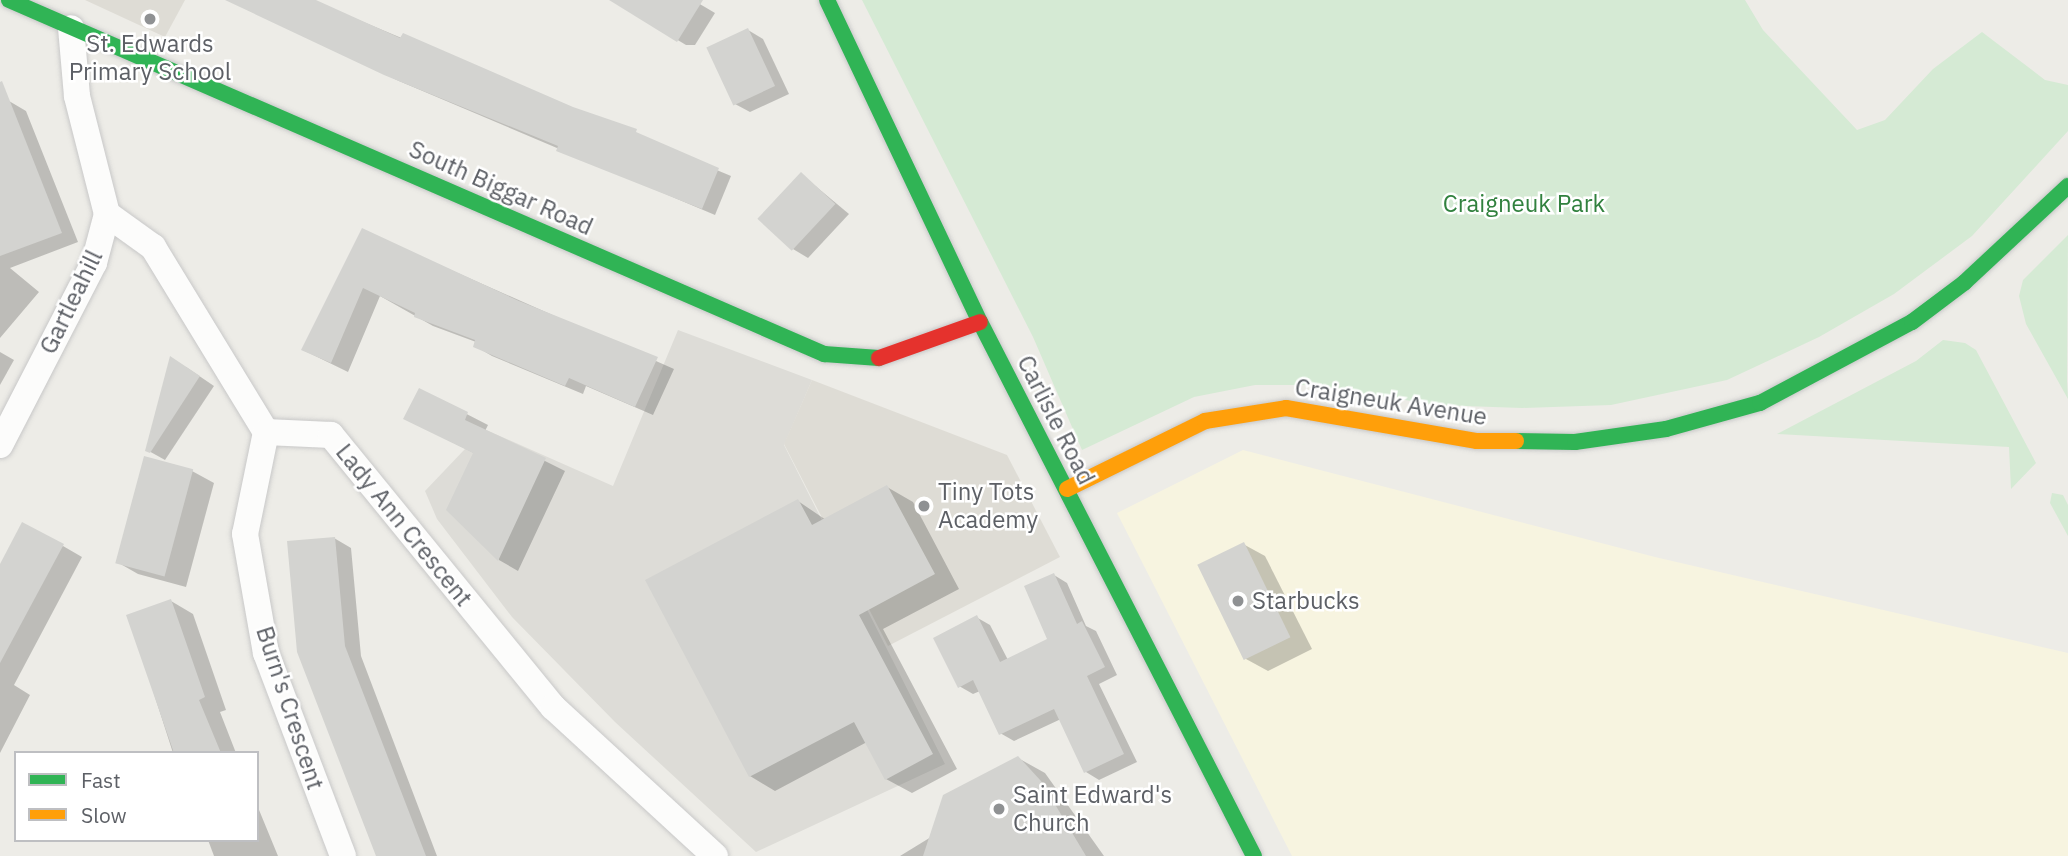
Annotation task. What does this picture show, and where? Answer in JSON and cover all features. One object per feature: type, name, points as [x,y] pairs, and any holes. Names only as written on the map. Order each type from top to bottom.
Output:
[{"type":"street","name":"South Biggar Road","points":[[9,0],[824,354],[885,358],[980,322]]},
{"type":"street","name":"Carlisle Road","points":[[827,0],[980,322],[1254,856]]},
{"type":"street","name":"Gartleahill","points":[[0,445],[94,263],[107,214],[78,96],[71,28]]},
{"type":"street","name":"Craigneuk Avenue","points":[[1067,489],[1205,421],[1286,408],[1477,441],[1576,442],[1666,429],[1760,403],[1912,321],[1965,282],[2068,186]]},
{"type":"street","points":[[107,214],[153,247],[266,432]]},
{"type":"street","name":"Burn's Crescent","points":[[266,432],[245,534],[264,640],[343,856]]},
{"type":"street","name":"Lady Ann Crescent","points":[[266,432],[331,435],[553,707],[715,856]]},
{"type":"shaded area","name":"St. Edwards Primary School","points":[[85,0],[185,0],[165,37]]},
{"type":"shaded area","points":[[678,330],[812,380],[784,445],[945,764],[756,852],[615,722],[512,617],[437,519],[425,491],[484,429],[613,486]]},
{"type":"shaded area","name":"Tiny Tots Academy","points":[[812,380],[1007,455],[1060,557],[888,646],[784,444]]},
{"type":"shaded area","points":[[1243,450],[1655,557],[2068,653],[2068,856],[1292,856],[1117,513]]},
{"type":"green space","name":"Craigneuk Park","points":[[862,0],[1745,0],[1763,30],[1857,130],[1885,120],[1933,69],[1982,32],[2045,80],[2068,85],[2068,131],[1972,236],[1894,294],[1819,337],[1727,380],[1611,405],[1522,408],[1436,405],[1312,385],[1255,385],[1194,397],[1082,450],[1033,337]]},
{"type":"green space","points":[[2068,235],[2068,399],[2026,324],[2019,296],[2023,280]]},
{"type":"green space","points":[[1943,340],[1965,343],[1976,350],[2036,463],[2011,489],[2009,447],[1777,434],[1916,361]]},
{"type":"green space","points":[[2052,493],[2063,495],[2068,505],[2068,536],[2050,503]]},
{"type":"building","points":[[225,0],[316,0],[400,38],[403,33],[573,107],[637,129],[636,132],[719,168],[702,209],[556,151],[558,146],[384,75]]},
{"type":"building","points":[[609,0],[703,0],[677,42]]},
{"type":"building","points":[[748,28],[775,86],[733,105],[706,47]]},
{"type":"building","points":[[2,81],[62,233],[0,256],[0,82]]},
{"type":"building","points":[[801,172],[835,204],[792,251],[757,219]]},
{"type":"building","points":[[362,228],[519,301],[658,357],[635,407],[569,378],[565,386],[473,347],[475,340],[414,317],[415,313],[363,288],[331,363],[301,350]]},
{"type":"building","points":[[170,356],[200,376],[150,453],[145,451]]},
{"type":"building","points":[[419,388],[468,412],[465,420],[546,458],[498,561],[446,510],[473,453],[403,419]]},
{"type":"building","points":[[144,456],[193,469],[165,576],[115,563]]},
{"type":"building","points":[[887,485],[935,574],[859,615],[933,754],[885,780],[854,722],[749,777],[645,580],[798,499],[812,525]]},
{"type":"building","points":[[22,522],[64,544],[0,663],[0,564]]},
{"type":"building","points":[[335,537],[345,646],[426,856],[376,856],[297,652],[287,541]]},
{"type":"building","name":"Starbucks","points":[[1244,542],[1290,637],[1244,660],[1197,565]]},
{"type":"building","points":[[1054,573],[1077,624],[1082,621],[1105,667],[1087,676],[1124,754],[1084,773],[1054,709],[999,735],[973,680],[958,688],[933,638],[977,615],[1000,662],[1047,639],[1024,586]]},
{"type":"building","points":[[171,599],[205,697],[199,700],[220,751],[173,751],[126,615]]},
{"type":"building","name":"Saint Edward's Church","points":[[1018,756],[1041,781],[1086,856],[923,856],[943,795]]},
{"type":"traffic: fast","points":[[9,0],[824,354],[879,358]]},
{"type":"traffic: fast","points":[[827,0],[980,322],[1254,856]]},
{"type":"traffic: fast","points":[[1516,441],[1575,442],[1666,429],[1760,403],[1912,322],[1965,282],[2068,186]]},
{"type":"traffic: slow","points":[[1067,489],[1205,421],[1286,408],[1477,441],[1516,441]]},
{"type":"traffic: jam","points":[[879,358],[980,322]]},
{"type":"place","name":"St. Edwards Primary School","points":[[150,19]]},
{"type":"place","name":"Tiny Tots Academy","points":[[924,506]]},
{"type":"place","name":"Starbucks","points":[[1238,601]]},
{"type":"place","name":"Saint Edward's Church","points":[[999,809]]}]
